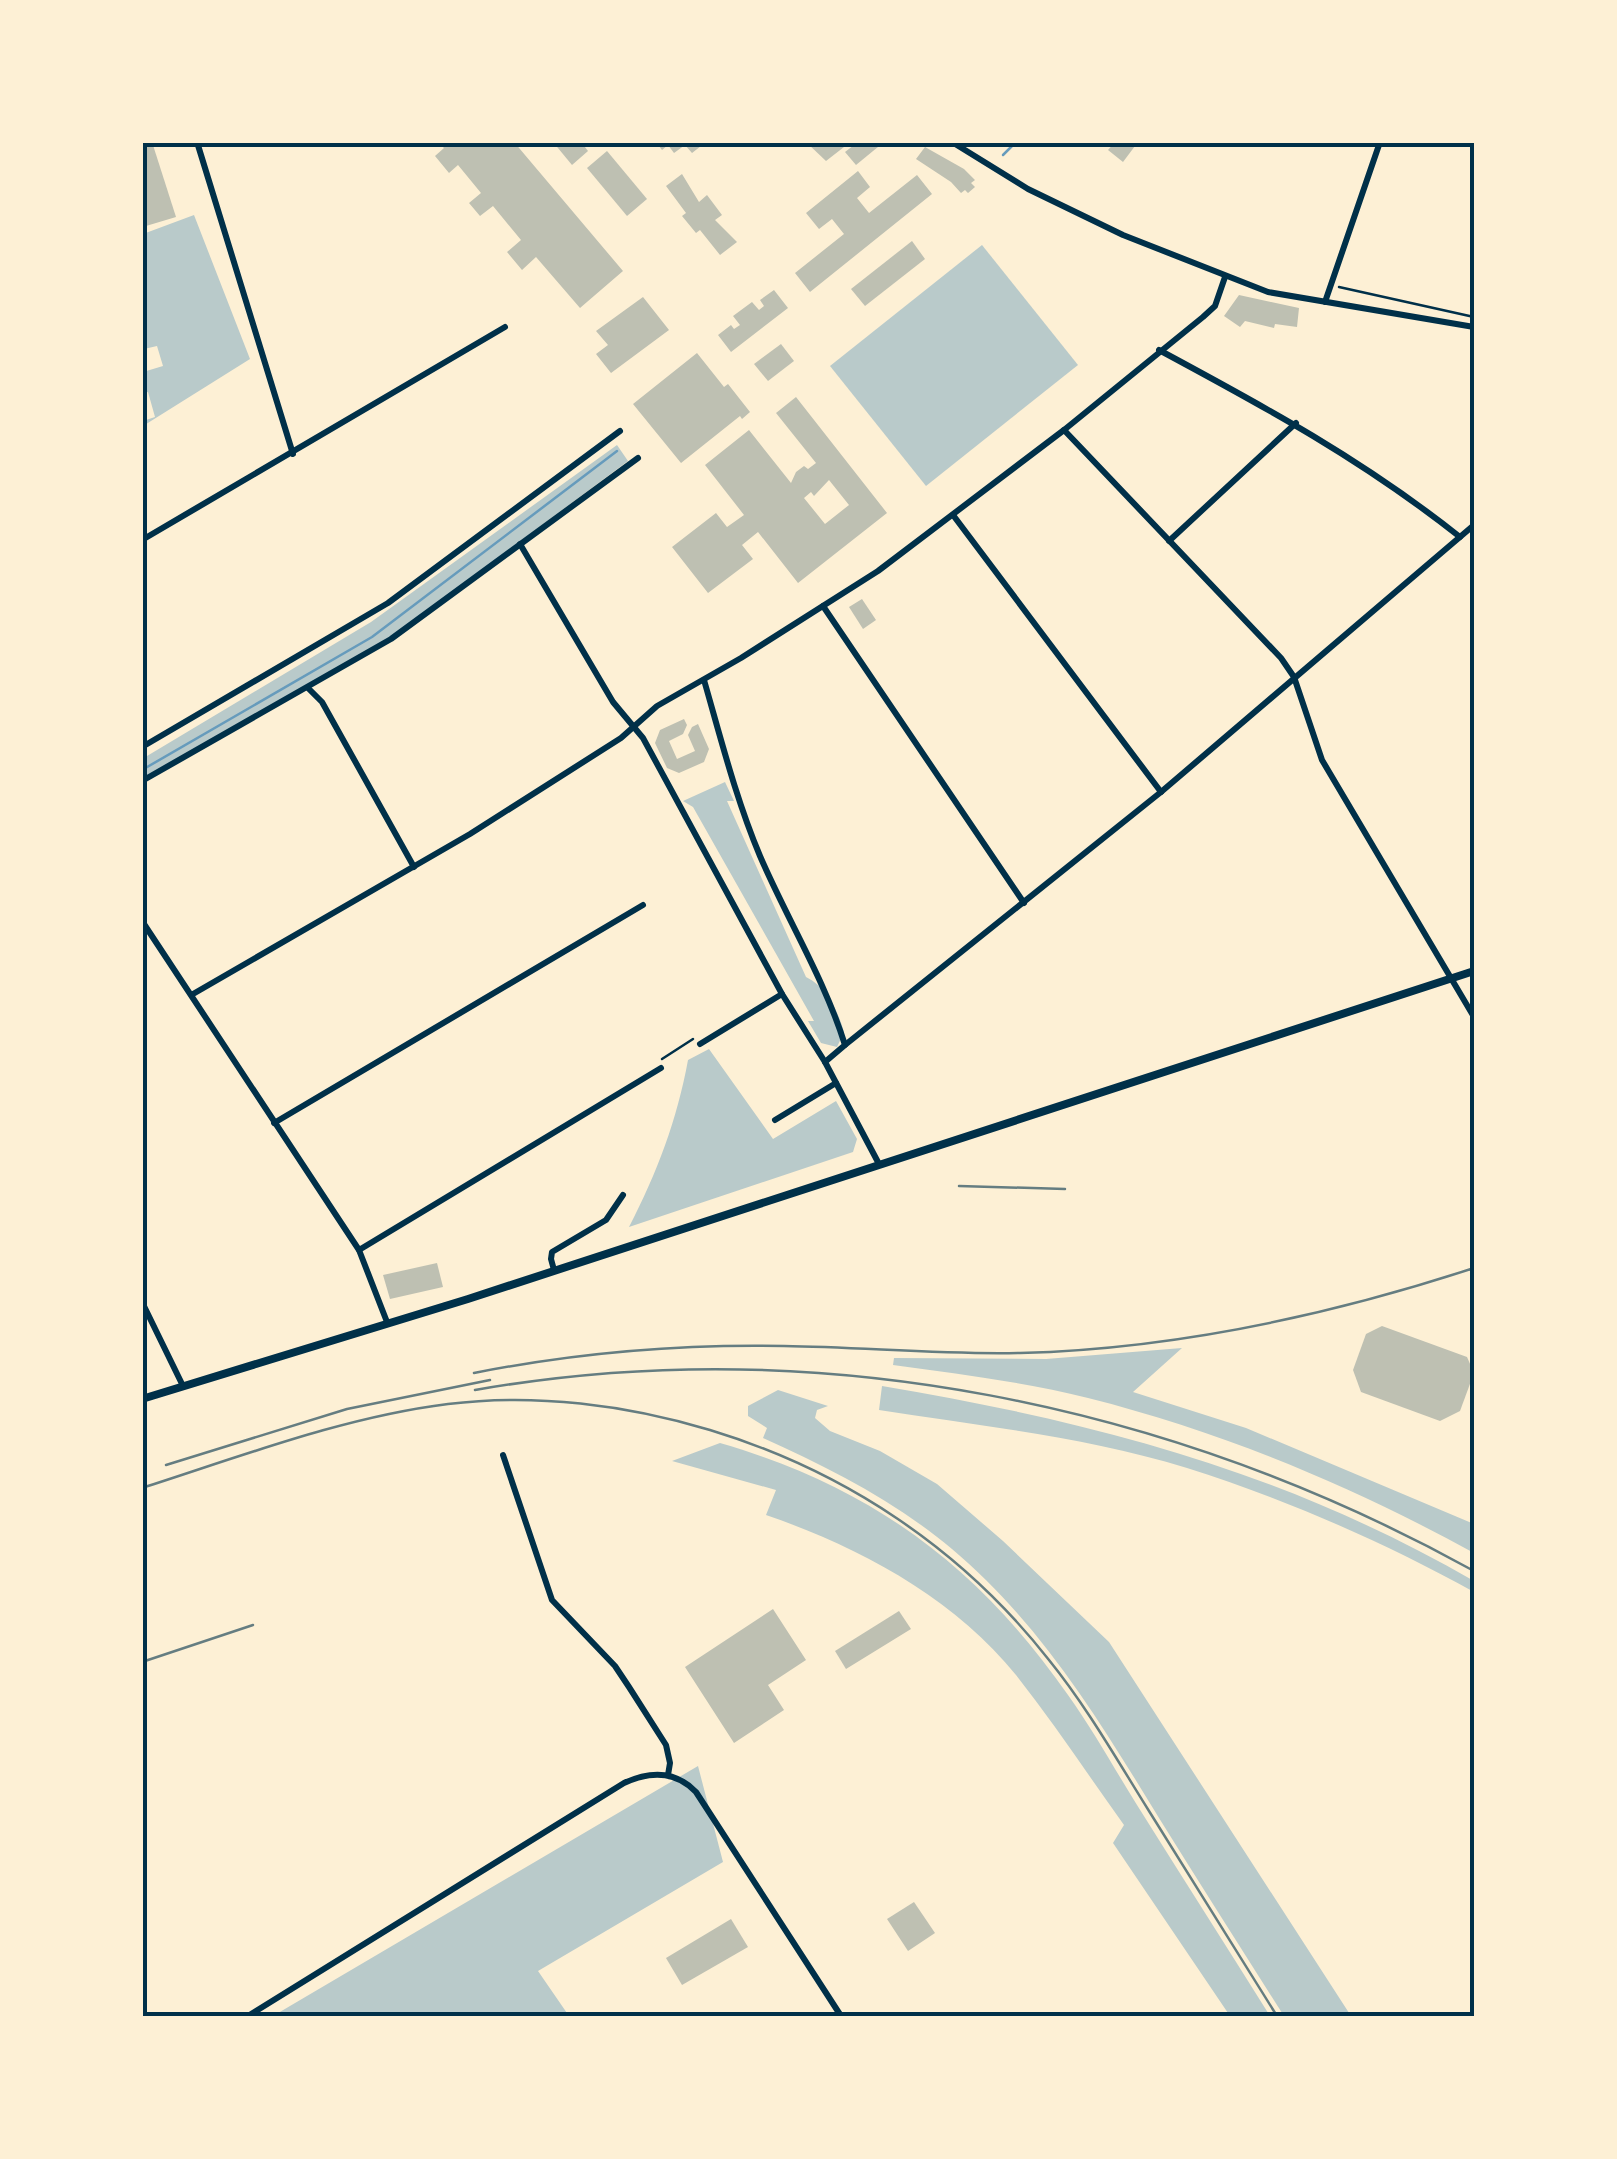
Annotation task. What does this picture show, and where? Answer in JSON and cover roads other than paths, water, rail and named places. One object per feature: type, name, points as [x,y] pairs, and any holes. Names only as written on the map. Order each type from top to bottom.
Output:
[{"type":"street","points":[[197,142],[293,454]]},
{"type":"street","points":[[952,142],[1028,189],[1123,235],[1226,277],[1288,298],[1474,326]]},
{"type":"street","points":[[1325,302],[1380,142]]},
{"type":"street","points":[[193,994],[414,867],[637,727],[656,706],[823,606],[1064,430],[1215,306],[1226,277]]},
{"type":"street","points":[[142,540],[505,327]]},
{"type":"street","points":[[1158,350],[1296,423],[1402,491],[1460,537]]},
{"type":"street","points":[[1169,541],[1296,423]]},
{"type":"street","points":[[1064,430],[1294,676],[1322,760],[1474,1018]]},
{"type":"street","points":[[142,747],[365,618],[620,431]]},
{"type":"street","points":[[142,781],[391,639],[638,458]]},
{"type":"street","points":[[952,515],[1161,792]]},
{"type":"street","points":[[825,1062],[1161,792],[1474,526]]},
{"type":"street","points":[[520,544],[613,702],[637,727],[879,1164]]},
{"type":"street","points":[[823,606],[1024,902]]},
{"type":"street","points":[[704,680],[728,767],[760,856],[821,982],[845,1045]]},
{"type":"street","points":[[308,688],[322,702],[414,867]]},
{"type":"street","points":[[274,1123],[643,905]]},
{"type":"street","points":[[142,921],[359,1250],[387,1322]]},
{"type":"street","points":[[142,1399],[554,1270],[1474,971]]},
{"type":"street","points":[[700,1044],[782,994]]},
{"type":"street","points":[[359,1250],[661,1068]]},
{"type":"street","points":[[775,1120],[836,1083]]},
{"type":"street","points":[[554,1270],[552,1252],[606,1220],[624,1196]]},
{"type":"street","points":[[142,1302],[184,1386]]},
{"type":"street","points":[[504,1454],[552,1600],[629,1687],[666,1746],[668,1775]]},
{"type":"street","points":[[248,2016],[624,1783],[648,1774],[679,1778],[696,1792],[840,2016]]},
{"type":"waterway","points":[[1003,155],[1016,142]]},
{"type":"waterway","points":[[142,770],[372,637],[617,451]]},
{"type":"railway","points":[[959,1186],[1065,1189]]},
{"type":"railway","points":[[474,1373],[589,1355],[706,1347],[990,1353],[1136,1345],[1307,1315],[1474,1268]]},
{"type":"railway","points":[[475,1390],[604,1374],[733,1369],[862,1377],[990,1395],[1116,1425],[1239,1464],[1358,1513],[1474,1571]]},
{"type":"railway","points":[[166,1465],[347,1409],[490,1380]]},
{"type":"railway","points":[[142,1488],[370,1418],[448,1404],[514,1400],[614,1408],[678,1421],[760,1447],[808,1468],[898,1519],[939,1549],[1015,1620],[1089,1715],[1277,2016]]},
{"type":"railway","points":[[142,1662],[253,1625]]}]
